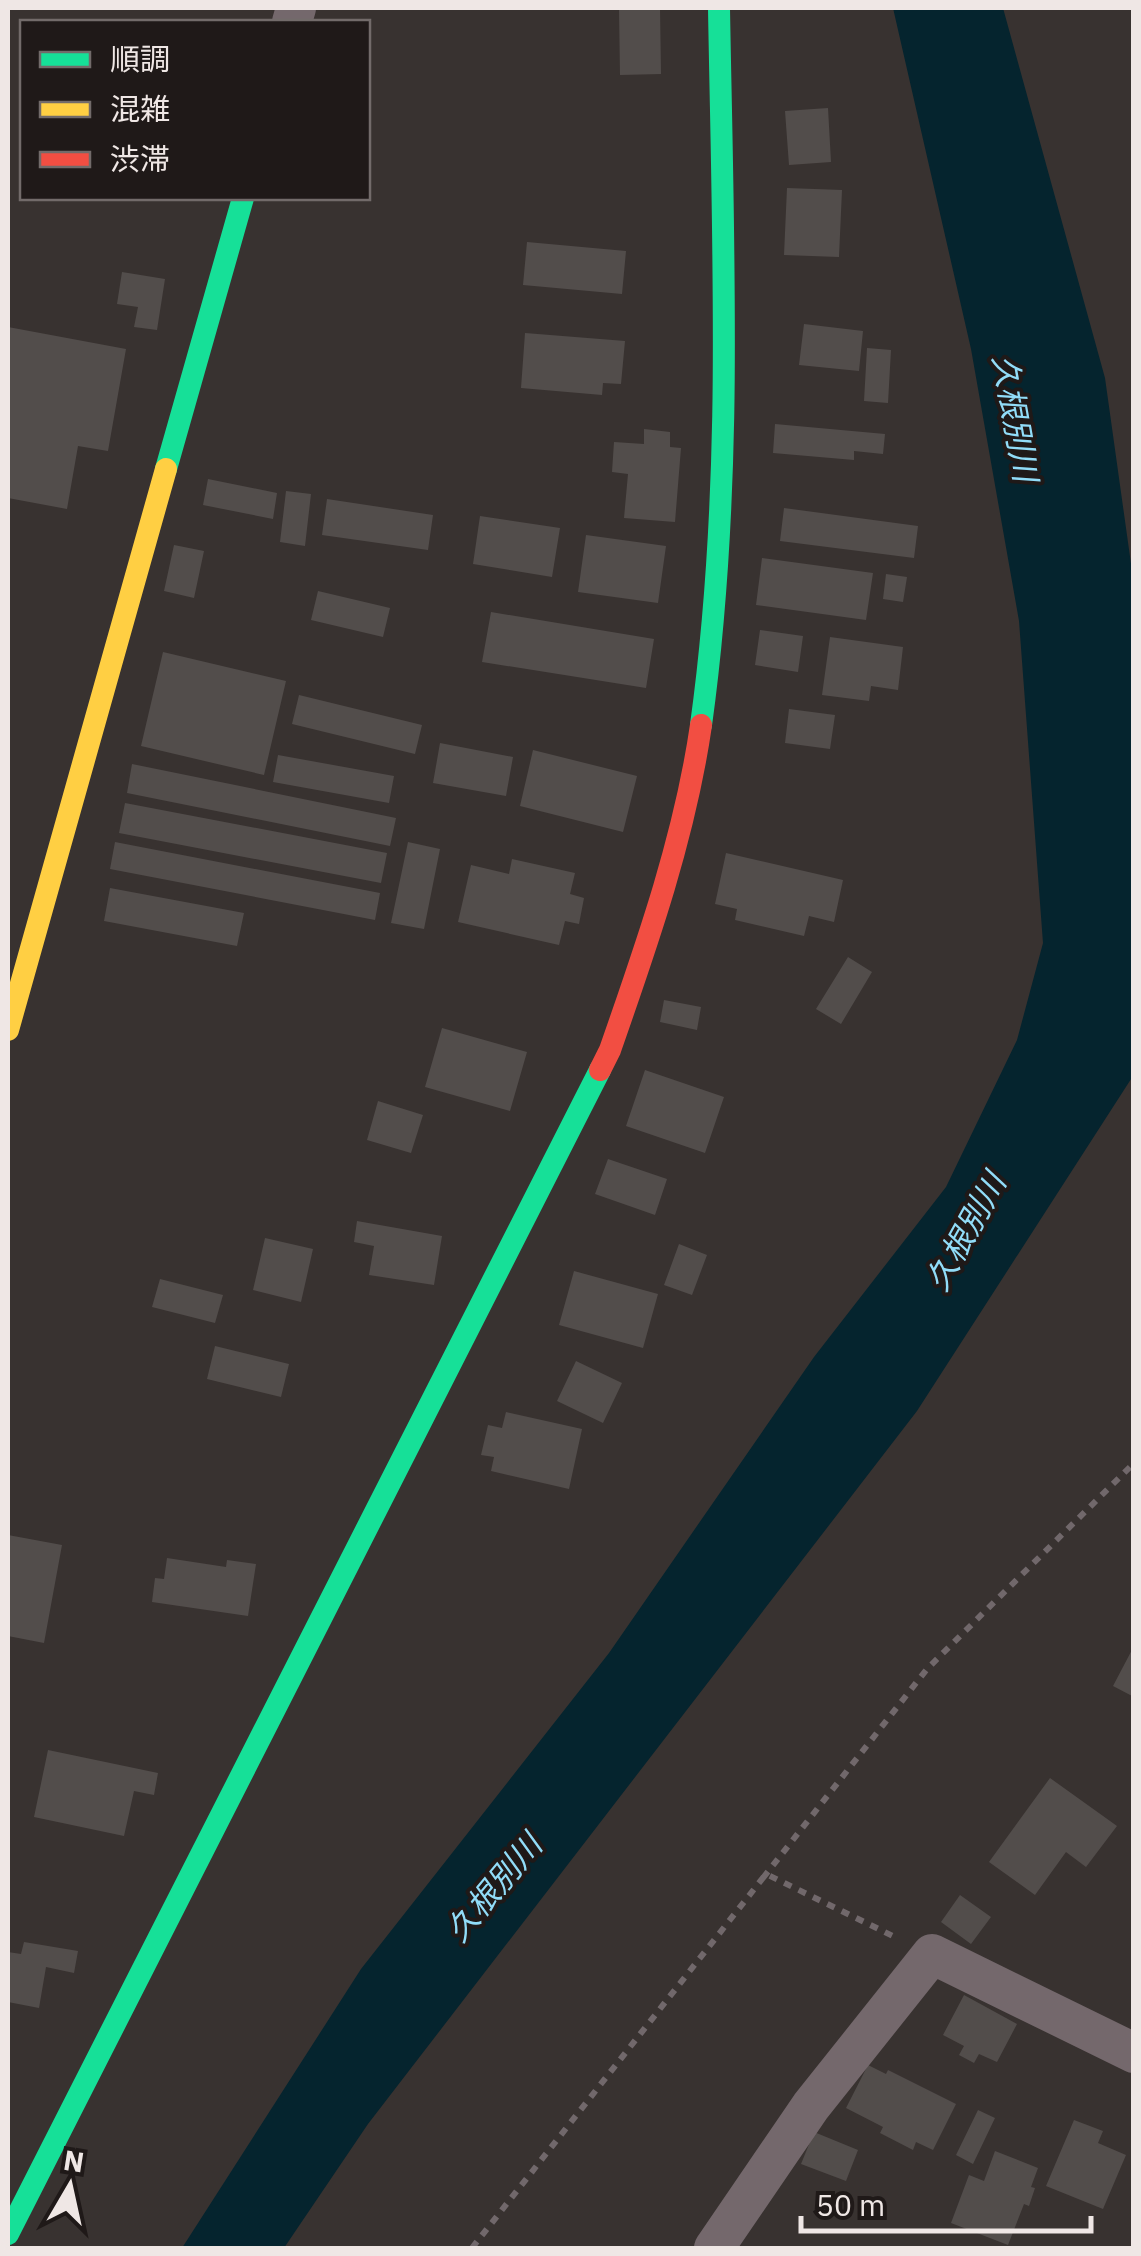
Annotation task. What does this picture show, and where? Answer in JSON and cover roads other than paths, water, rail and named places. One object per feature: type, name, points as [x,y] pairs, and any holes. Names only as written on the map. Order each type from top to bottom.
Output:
[{"type":"street","points":[[8,2234],[610,1050],[656,917],[698,746],[721,543],[719,8]]},
{"type":"street","points":[[8,1030],[242,200]]},
{"type":"street","points":[[714,2248],[812,2106],[932,1954],[1134,2053]]},
{"type":"water","name":"久根別川","points":[[893,8],[1003,8],[1105,378],[1133,578],[1133,1076],[917,1411],[368,2124],[284,2248],[182,2248],[361,1969],[609,1653],[814,1357],[946,1187],[1017,1040],[1043,943],[1019,621],[971,349]]}]
